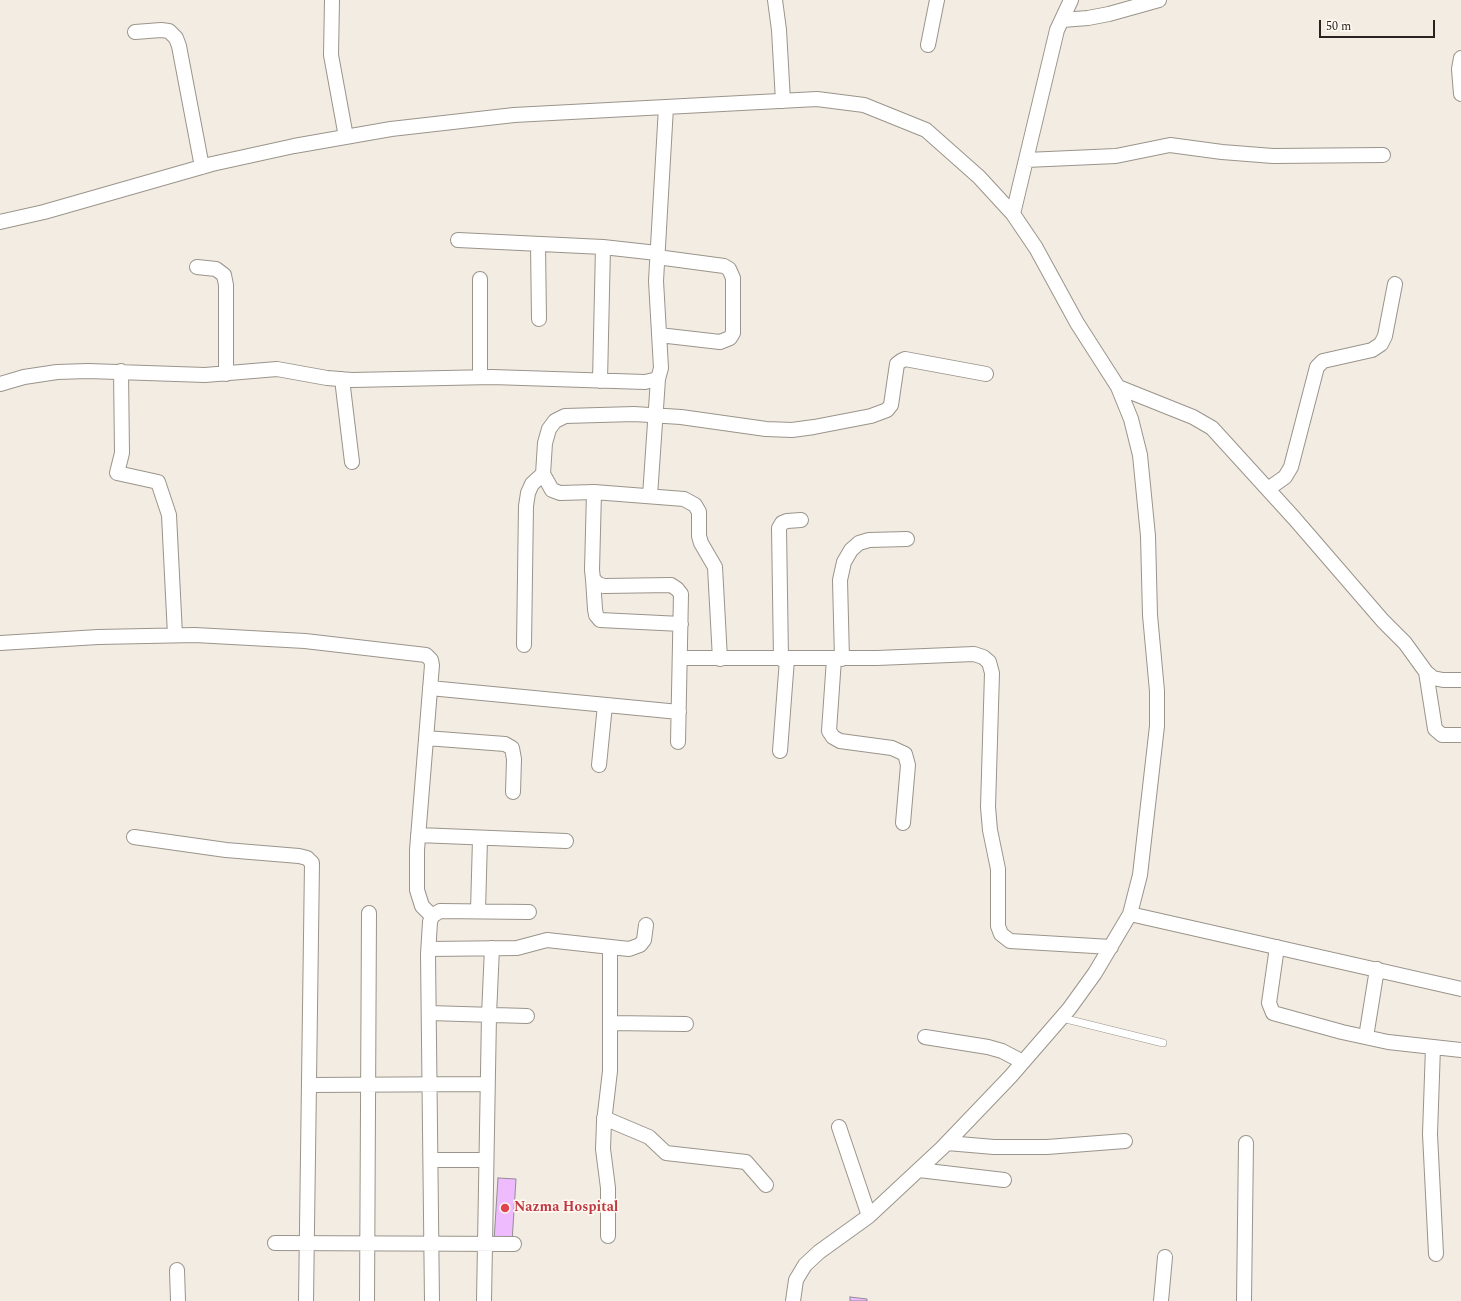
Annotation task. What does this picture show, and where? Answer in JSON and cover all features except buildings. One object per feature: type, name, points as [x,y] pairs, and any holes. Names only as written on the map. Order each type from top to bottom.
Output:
[{"type":"street","points":[[332,0],[331,55],[346,137]]},
{"type":"street","points":[[775,0],[779,30],[783,101]]},
{"type":"street","points":[[928,45],[935,5],[938,0]]},
{"type":"street","points":[[1013,214],[1057,30],[1071,0]]},
{"type":"street","points":[[1062,20],[1088,18],[1109,14],[1159,0]]},
{"type":"street","points":[[135,32],[162,30],[169,31],[176,38],[180,46],[202,167]]},
{"type":"street","points":[[1461,58],[1458,69],[1461,94]]},
{"type":"street","points":[[0,222],[44,212],[202,167],[294,146],[391,130],[514,115],[817,99],[864,105],[926,130],[979,177],[1013,214],[1036,248],[1077,323],[1118,386],[1131,419],[1140,455],[1148,536],[1150,615],[1157,691],[1157,726],[1140,875],[1130,914],[1095,973],[1062,1018],[1024,1062],[947,1143],[869,1216],[819,1252],[806,1265],[796,1280],[793,1301]]},
{"type":"street","points":[[650,496],[658,379],[661,368],[656,281],[666,107]]},
{"type":"street","points":[[1026,160],[1116,156],[1170,145],[1222,152],[1273,156],[1384,155]]},
{"type":"street","points":[[458,240],[603,247],[724,266],[729,269],[733,278],[733,333],[730,338],[720,342],[659,335]]},
{"type":"street","points":[[538,245],[539,319]]},
{"type":"street","points":[[600,381],[603,247]]},
{"type":"street","points":[[197,267],[216,269],[224,275],[226,285],[226,374]]},
{"type":"street","points":[[480,279],[480,377]]},
{"type":"street","points":[[1268,489],[1285,477],[1292,467],[1317,367],[1323,361],[1372,350],[1381,344],[1385,336],[1395,284]]},
{"type":"street","points":[[720,658],[715,567],[700,543],[699,512],[691,501],[684,499],[594,492],[560,493],[552,490],[543,474],[545,443],[549,429],[555,421],[565,416],[582,415],[656,416],[681,417],[766,429],[792,430],[814,428],[871,416],[887,410],[891,405],[897,364],[905,359],[986,374]]},
{"type":"street","points":[[0,384],[24,377],[57,372],[121,371],[226,374],[277,369],[342,379],[480,377],[645,382],[658,379]]},
{"type":"street","points":[[121,371],[122,453],[117,473],[158,482],[169,515],[175,635]]},
{"type":"street","points":[[342,379],[352,462]]},
{"type":"street","points":[[1118,386],[1193,417],[1212,428],[1268,489],[1383,621],[1405,643],[1426,672],[1433,678],[1442,680],[1461,680]]},
{"type":"street","points":[[524,645],[526,506],[530,489],[543,474]]},
{"type":"street","points":[[594,492],[592,570],[597,618],[600,620],[682,624]]},
{"type":"street","points":[[780,751],[784,659],[779,528],[782,523],[787,521],[801,520]]},
{"type":"street","points":[[903,823],[908,765],[905,754],[892,748],[840,741],[833,737],[829,730],[838,659],[840,580],[844,562],[851,550],[869,540],[907,539]]},
{"type":"street","points":[[593,579],[598,584],[604,586],[671,586],[677,589],[681,594],[682,624],[678,742]]},
{"type":"street","points":[[0,643],[98,637],[175,635],[305,641],[426,655],[431,660],[430,688],[418,835],[417,890],[422,906],[432,916]]},
{"type":"street","points":[[681,658],[838,659],[974,654],[983,657],[988,662],[992,673],[988,807],[990,830],[998,869],[998,926],[1001,934],[1010,941],[1111,947]]},
{"type":"street","points":[[1426,672],[1435,729],[1442,735],[1461,735]]},
{"type":"street","points":[[430,688],[679,712]]},
{"type":"street","points":[[599,765],[605,705]]},
{"type":"street","points":[[426,738],[505,744],[512,748],[514,758],[513,792]]},
{"type":"street","points":[[418,835],[480,839],[566,841]]},
{"type":"street","points":[[134,837],[226,850],[299,856],[307,858],[312,863],[308,1243],[306,1301]]},
{"type":"street","points":[[478,912],[480,839]]},
{"type":"street","points":[[432,916],[440,911],[530,912]]},
{"type":"street","points":[[367,1301],[369,913]]},
{"type":"street","points":[[1130,914],[1461,989]]},
{"type":"street","points":[[432,916],[428,949],[433,1243],[432,1301]]},
{"type":"street","points":[[428,949],[517,948],[547,940],[629,949],[640,945],[644,940],[646,925]]},
{"type":"street","points":[[608,1236],[608,1188],[603,1150],[604,1118],[610,1071],[610,947]]},
{"type":"street","points":[[1277,947],[1269,1003],[1273,1012],[1285,1017],[1388,1042],[1461,1050]]},
{"type":"street","points":[[484,1301],[489,1015],[492,948]]},
{"type":"street","points":[[1366,1037],[1377,969]]},
{"type":"street","points":[[429,1013],[527,1016]]},
{"type":"street","points":[[610,1023],[686,1024]]},
{"type":"street","points":[[925,1037],[988,1047],[1002,1051],[1024,1062]]},
{"type":"street","points":[[1433,1047],[1430,1134],[1436,1254]]},
{"type":"street","points":[[310,1085],[488,1084]]},
{"type":"street","points":[[604,1118],[649,1138],[666,1153],[746,1162],[766,1185]]},
{"type":"street","points":[[838,1128],[869,1216]]},
{"type":"street","points":[[947,1143],[994,1148],[1047,1147],[1125,1141]]},
{"type":"street","points":[[1244,1301],[1246,1144]]},
{"type":"street","points":[[432,1160],[486,1160]]},
{"type":"street","points":[[919,1170],[1004,1180]]},
{"type":"street","points":[[275,1243],[367,1242],[514,1244]]},
{"type":"street","points":[[1161,1301],[1165,1257]]},
{"type":"street","points":[[177,1270],[178,1301]]},
{"type":"lane","points":[[1062,1018],[1163,1043]]},
{"type":"place","name":"Nazma Hospital","points":[[505,1208]]}]
